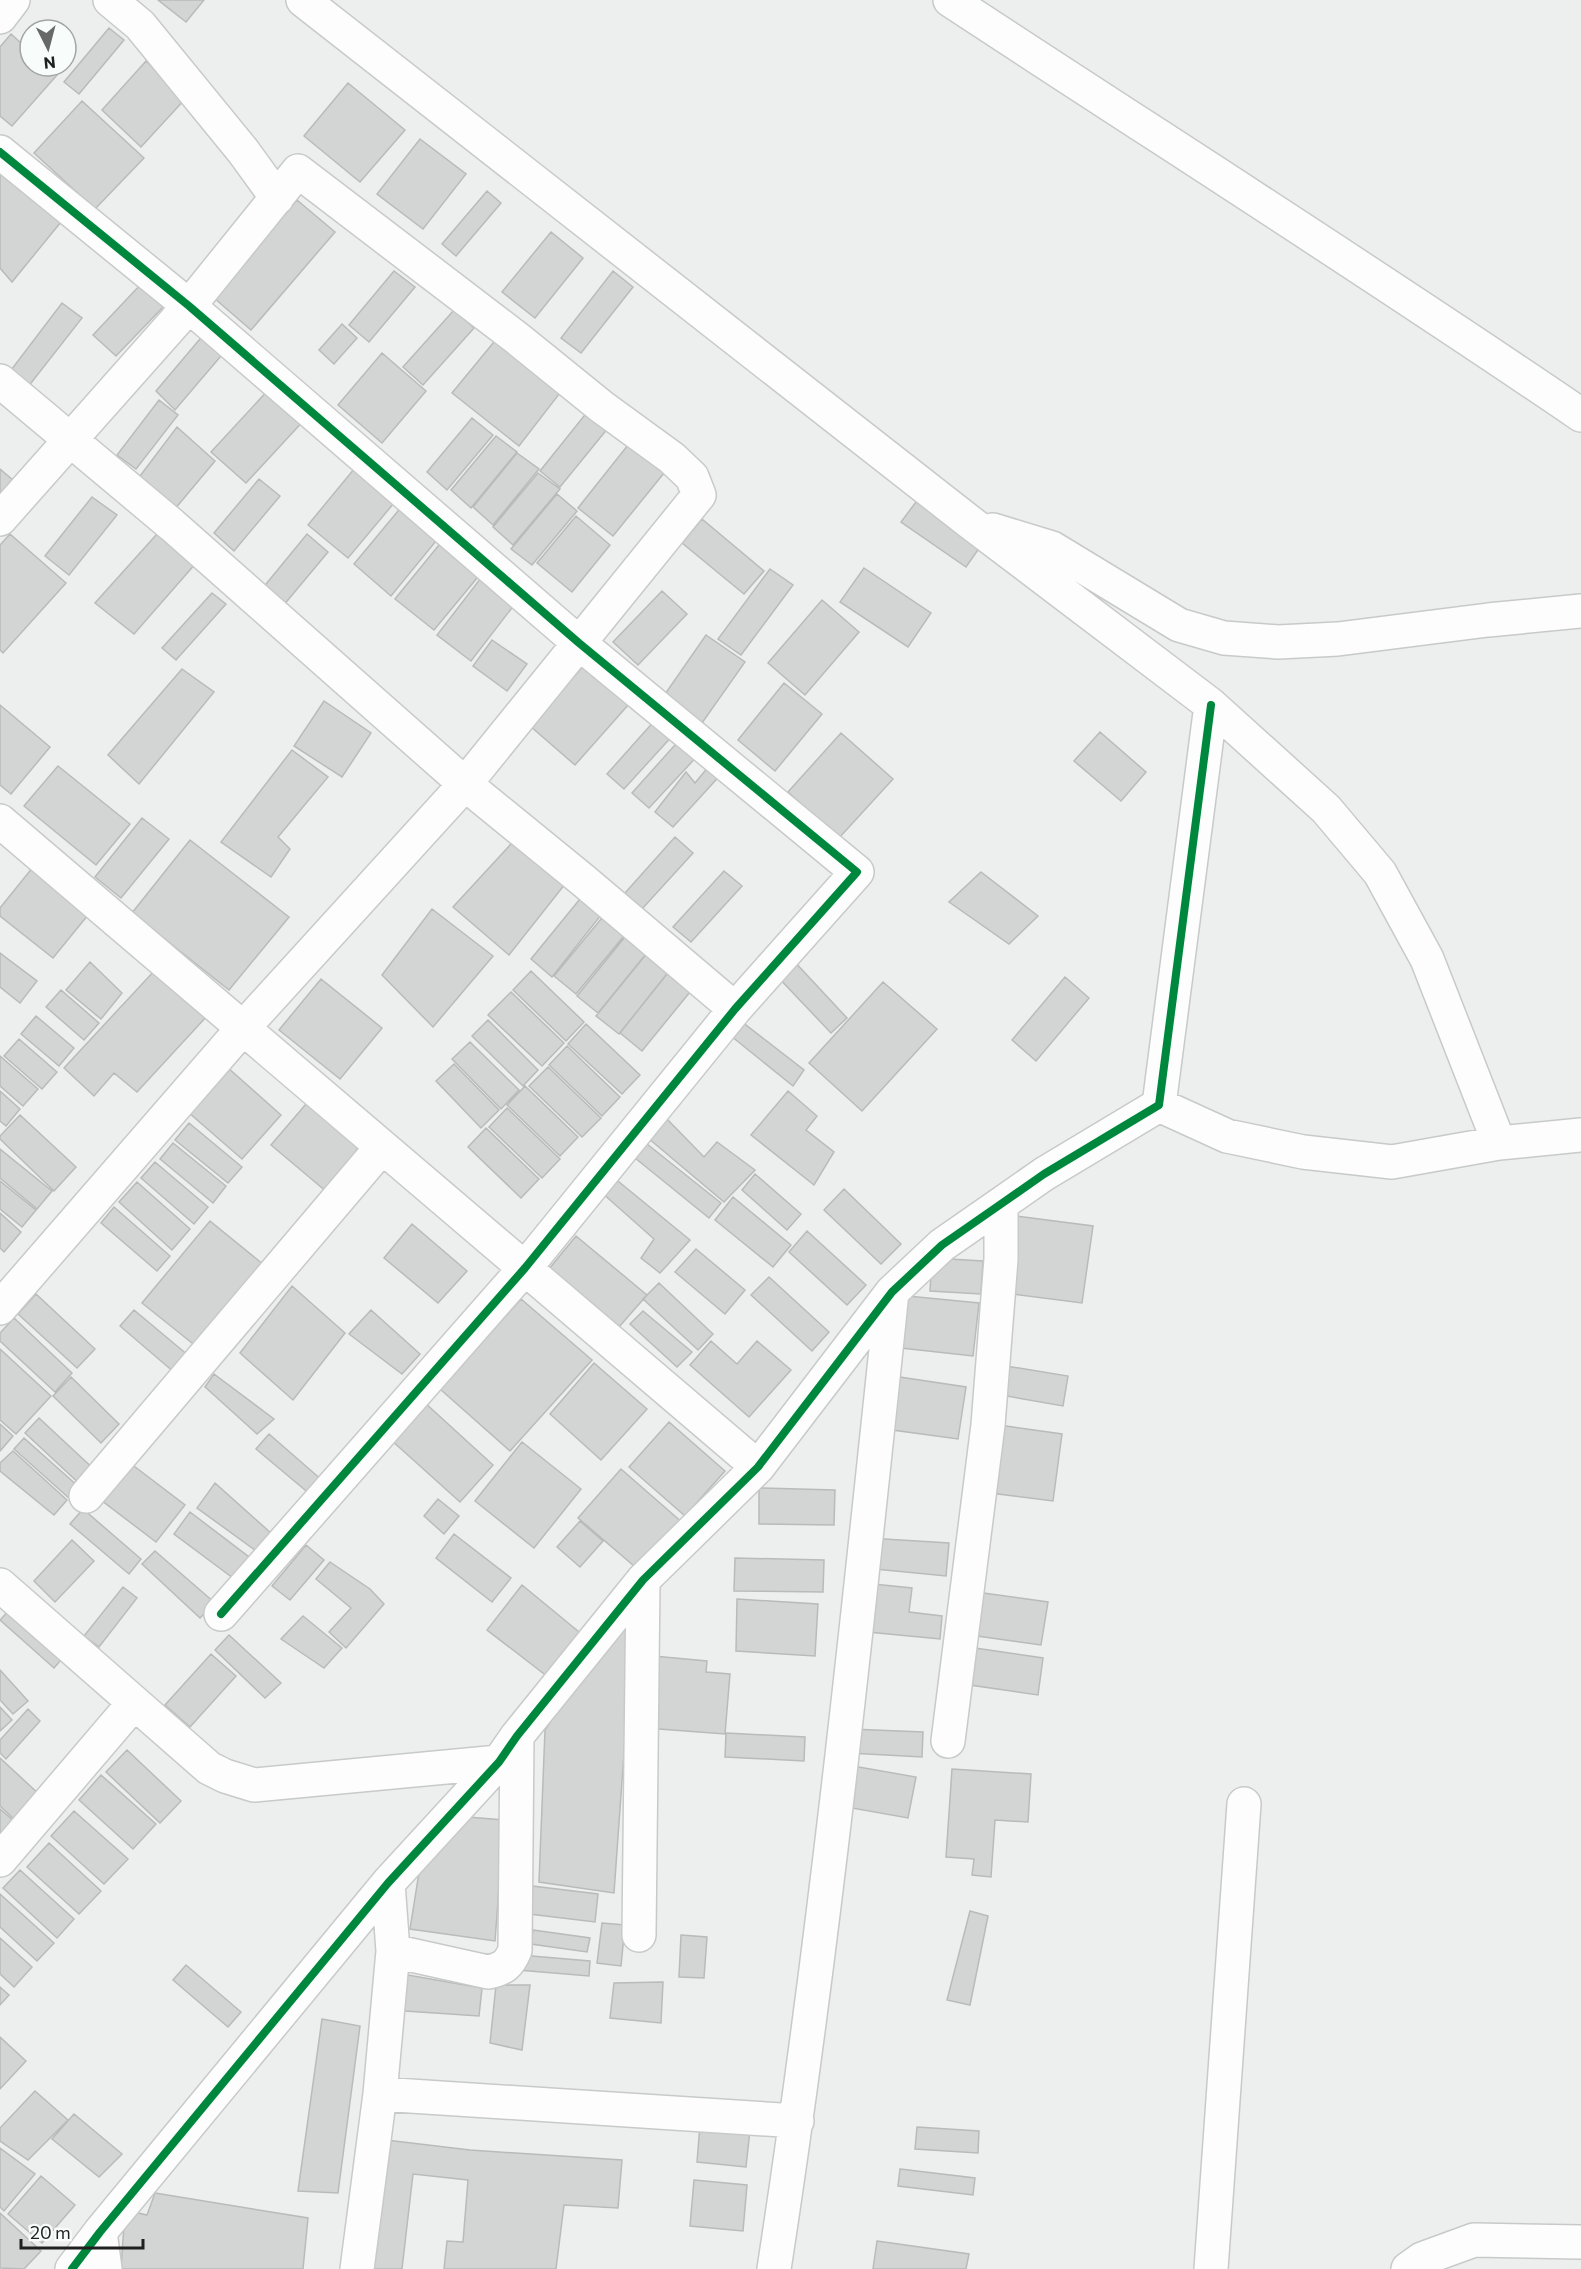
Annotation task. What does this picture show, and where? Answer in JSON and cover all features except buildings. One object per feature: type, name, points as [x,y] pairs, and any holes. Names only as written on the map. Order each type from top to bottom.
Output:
[{"type":"street","points":[[0,17],[14,0]]},
{"type":"street","points":[[110,0],[140,25],[243,151],[277,198]]},
{"type":"street","points":[[303,0],[971,523],[1211,705],[1326,809],[1380,873],[1427,959],[1499,1143]]},
{"type":"street","points":[[950,0],[1352,264],[1430,312],[1581,415]]},
{"type":"street","points":[[0,152],[189,306],[579,643],[857,872],[735,1009],[525,1268],[221,1614]]},
{"type":"street","points":[[0,519],[189,306],[298,171],[518,339],[602,407],[672,458],[692,477],[699,495],[465,784],[243,1028],[0,1308]]},
{"type":"street","points":[[0,381],[72,439],[465,784],[735,1009]]},
{"type":"street","points":[[971,523],[1052,548],[1179,625],[1224,638],[1278,642],[1338,639],[1581,611]]},
{"type":"street","points":[[1160,1105],[1211,705]]},
{"type":"street","points":[[0,821],[758,1467]]},
{"type":"street","points":[[1160,1105],[1227,1136],[1303,1152],[1392,1162],[1499,1143],[1581,1135]]},
{"type":"street","points":[[72,2269],[388,1883],[508,1749],[643,1580],[758,1467],[892,1292],[942,1245],[1044,1174],[1160,1105]]},
{"type":"street","points":[[86,1496],[382,1147]]},
{"type":"street","points":[[948,1741],[988,1425],[1001,1259],[1001,1204]]},
{"type":"street","points":[[774,2269],[797,2121],[850,1694],[892,1292]]},
{"type":"street","points":[[639,1935],[643,1580]]},
{"type":"street","points":[[4,1596],[209,1768],[225,1776],[254,1785],[508,1749]]},
{"type":"street","points":[[0,1860],[134,1703]]},
{"type":"street","points":[[393,1951],[488,1972],[502,1969],[511,1962],[515,1950],[508,1749]]},
{"type":"street","points":[[1211,2269],[1244,1804]]},
{"type":"street","points":[[357,2269],[380,2094],[393,1951],[388,1883]]},
{"type":"street","points":[[380,2094],[797,2121]]},
{"type":"street","points":[[100,2232],[105,2269]]},
{"type":"street","points":[[1408,2269],[1422,2259],[1474,2240],[1581,2242]]},
{"type":"cycle path","points":[[0,152],[189,306],[579,643],[857,872],[735,1009],[525,1268],[221,1614]]},
{"type":"cycle path","points":[[72,2269],[388,1883],[499,1762],[517,1736],[643,1580],[758,1467],[892,1292],[942,1245],[1044,1174],[1159,1105],[1211,705]]}]
